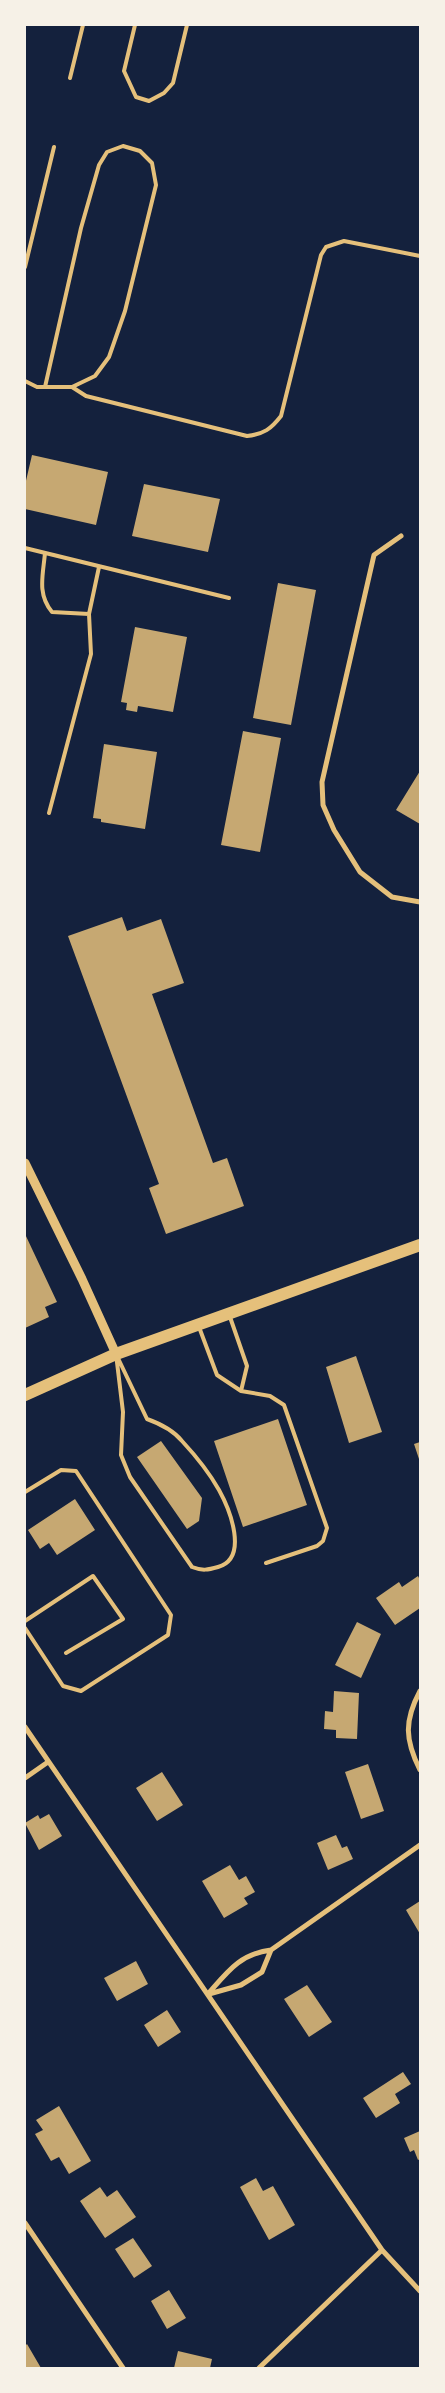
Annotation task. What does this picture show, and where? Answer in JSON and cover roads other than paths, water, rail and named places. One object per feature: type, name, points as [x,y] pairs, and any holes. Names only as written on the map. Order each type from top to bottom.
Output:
[{"type":"main road","points":[[25,1395],[116,1354],[420,1244]]},
{"type":"street","points":[[401,536],[374,555],[322,782],[323,805],[334,830],[360,872],[392,897],[420,902]]},
{"type":"street","points":[[25,1163],[82,1279],[116,1354]]},
{"type":"street","points":[[420,1691],[410,1709],[407,1726],[410,1752],[420,1770]]},
{"type":"street","points":[[25,1727],[382,2250],[420,2291]]},
{"type":"street","points":[[25,1778],[48,1762]]},
{"type":"street","points":[[208,1994],[230,1968],[253,1952],[271,1950],[420,1846]]},
{"type":"street","points":[[208,1994],[241,1985],[262,1972],[271,1950]]},
{"type":"street","points":[[25,2223],[123,2368]]},
{"type":"street","points":[[259,2368],[382,2250]]},
{"type":"lane","points":[[70,78],[83,25]]},
{"type":"lane","points":[[135,25],[124,71],[136,97],[149,101],[164,93],[173,83],[187,25]]},
{"type":"lane","points":[[25,381],[37,387],[45,387],[72,387],[95,376],[109,357],[124,312],[156,185],[152,163],[140,151],[123,146],[107,152],[99,165],[81,228],[45,387]]},
{"type":"lane","points":[[25,267],[54,147]]},
{"type":"lane","points":[[72,387],[86,396],[247,436],[259,435],[270,430],[281,416],[321,255],[326,247],[344,241],[420,256]]},
{"type":"lane","points":[[25,548],[229,598]]},
{"type":"lane","points":[[45,553],[42,590],[44,602],[52,612],[89,614]]},
{"type":"lane","points":[[49,814],[91,654],[89,614],[99,567]]},
{"type":"lane","points":[[229,1314],[247,1366],[241,1390]]},
{"type":"lane","points":[[198,1325],[217,1375],[241,1390],[270,1396],[278,1399],[284,1405],[327,1528],[323,1541],[317,1546],[266,1563]]},
{"type":"lane","points":[[116,1354],[147,1419],[162,1424],[182,1440],[219,1491],[232,1524],[236,1544],[232,1557],[225,1565],[203,1571],[192,1567],[130,1477],[122,1455],[123,1412],[116,1354]]},
{"type":"lane","points":[[25,1492],[61,1470],[76,1471],[171,1615],[168,1635],[81,1691],[63,1686],[25,1628]]},
{"type":"lane","points":[[25,1621],[92,1576],[122,1619],[66,1653]]}]
